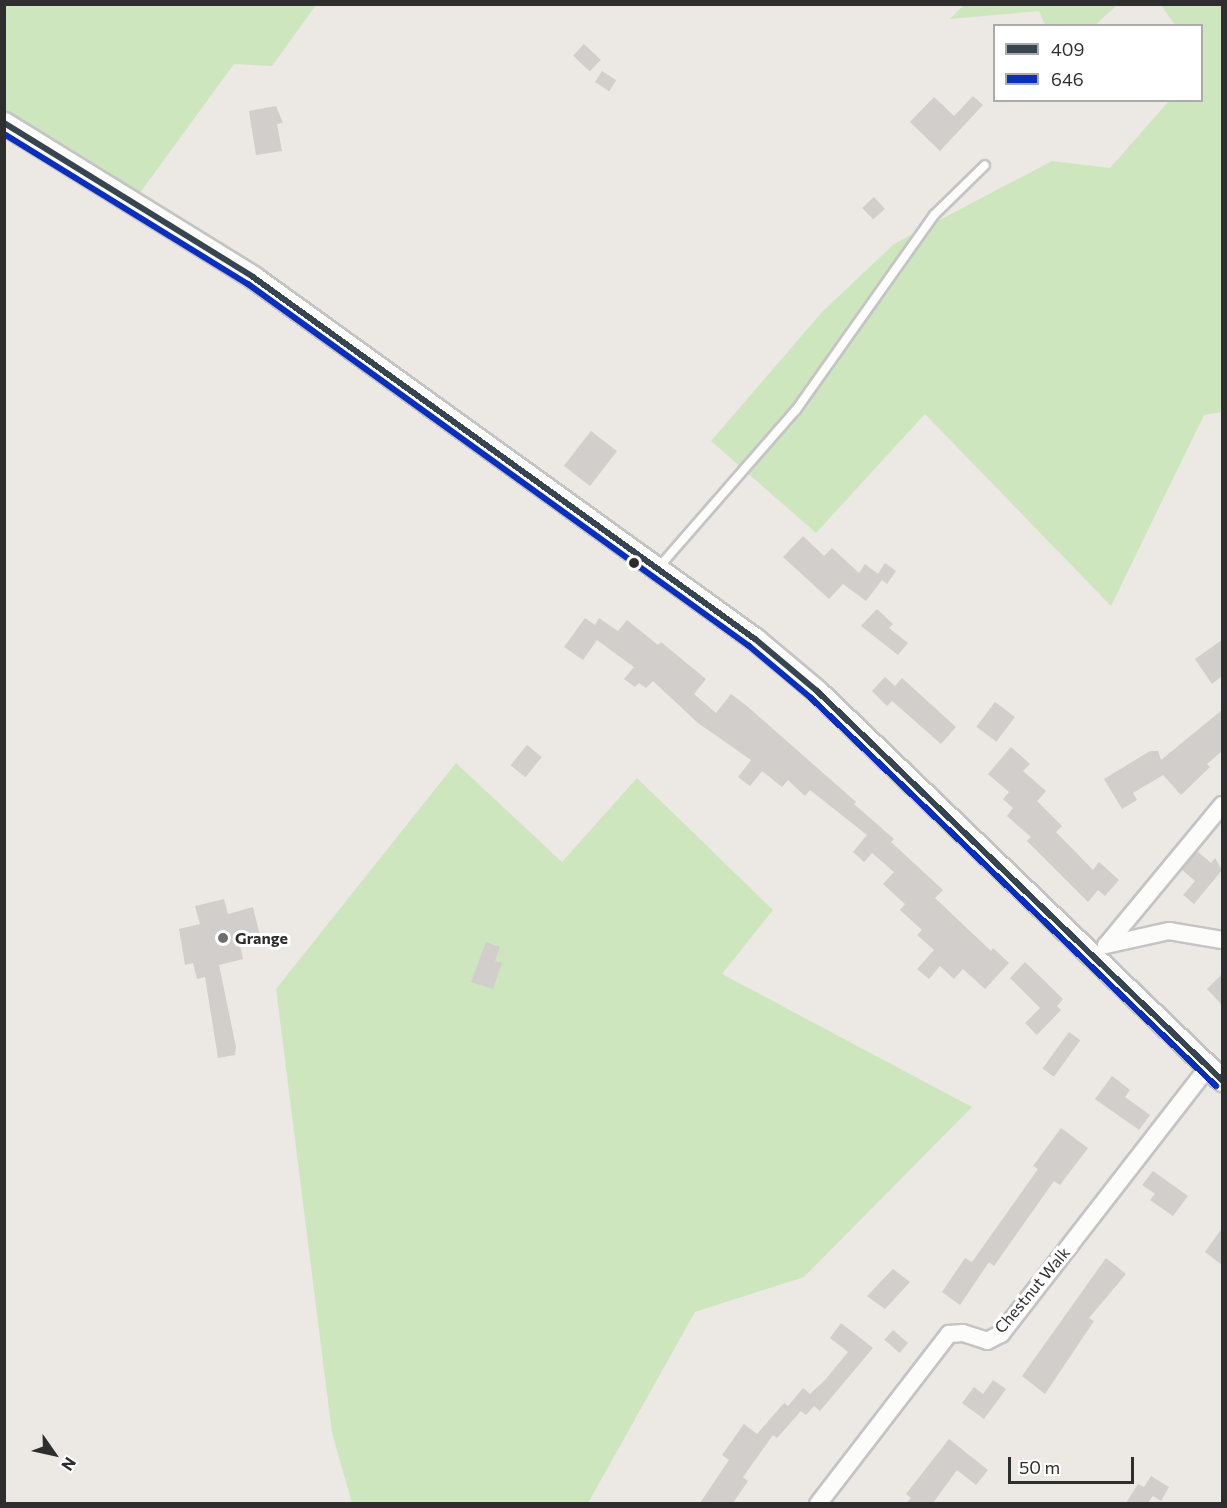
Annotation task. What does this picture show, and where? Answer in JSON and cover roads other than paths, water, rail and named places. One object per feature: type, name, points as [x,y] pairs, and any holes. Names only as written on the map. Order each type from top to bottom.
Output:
[{"type":"street","points":[[4,123],[253,277],[755,639],[817,691],[1094,960],[1216,1073]]},
{"type":"street","points":[[1094,960],[1222,805]]},
{"type":"street","points":[[1108,943],[1169,931],[1222,940]]},
{"type":"street","name":"Chestnut Walk","points":[[818,1503],[949,1334],[963,1333],[987,1341],[1000,1334],[1216,1073]]},
{"type":"lane","points":[[658,568],[796,410],[934,215],[985,165]]},
{"type":"place","name":"Grange","points":[[223,938]]}]
